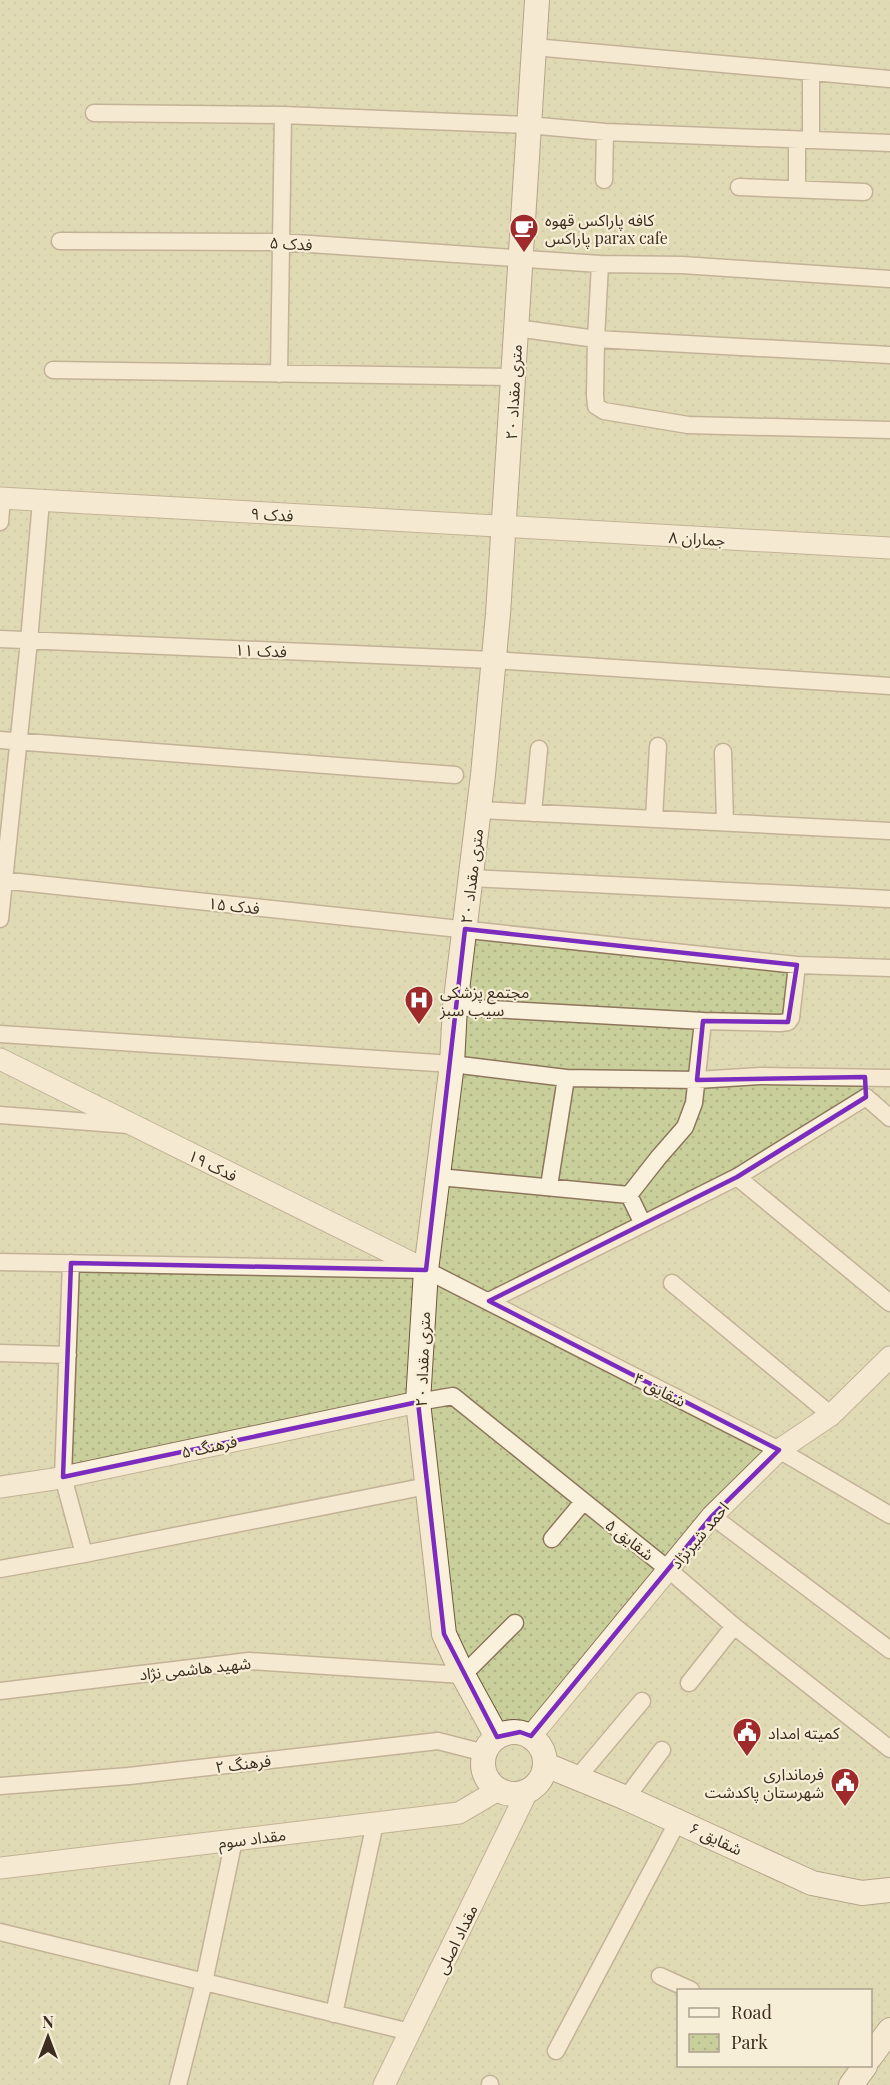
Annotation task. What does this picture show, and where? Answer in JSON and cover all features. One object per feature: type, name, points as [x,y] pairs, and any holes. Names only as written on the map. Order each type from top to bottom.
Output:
[{"type":"main road","name":"۲۰ متری مقداد","points":[[491,1745],[444,1634],[418,1402],[426,1270],[452,1064],[455,1007],[472,878],[493,660],[522,259],[537,0]]},
{"type":"main road","points":[[508,1732],[520,1732],[531,1736],[545,1754],[546,1765],[543,1776],[536,1786],[527,1792],[507,1794],[498,1790],[485,1774],[483,1763],[491,1745],[508,1732]]},
{"type":"main road","name":"شقایق ۶","points":[[546,1765],[626,1798],[812,1882],[862,1893],[890,1890]]},
{"type":"main road","points":[[872,2053],[890,2030]]},
{"type":"street","points":[[534,47],[890,79]]},
{"type":"street","points":[[797,189],[811,72]]},
{"type":"street","points":[[94,113],[283,115],[528,125],[605,132],[890,143]]},
{"type":"street","points":[[279,374],[283,115]]},
{"type":"street","points":[[604,180],[605,132]]},
{"type":"street","points":[[739,187],[864,192]]},
{"type":"street","name":"فدک ۵","points":[[60,241],[281,242],[600,264],[682,264],[890,279]]},
{"type":"street","points":[[600,264],[595,395],[597,406],[604,411],[688,425],[890,430]]},
{"type":"street","points":[[516,328],[596,339],[890,355]]},
{"type":"street","points":[[53,370],[514,377]]},
{"type":"street","points":[[0,522],[1,498]]},
{"type":"street","name":"فدک ۹","points":[[1,498],[503,527]]},
{"type":"street","points":[[0,919],[2,880],[19,741],[41,501]]},
{"type":"street","name":"جماران ۸","points":[[503,527],[890,548]]},
{"type":"street","name":"فدک ۱۱","points":[[0,639],[493,660],[890,686]]},
{"type":"street","points":[[0,740],[455,776]]},
{"type":"street","points":[[654,819],[658,746]]},
{"type":"street","points":[[533,813],[539,749]]},
{"type":"street","points":[[723,752],[724,822]]},
{"type":"street","points":[[479,810],[890,831]]},
{"type":"street","points":[[472,878],[890,899]]},
{"type":"street","name":"فدک ۱۵","points":[[2,880],[797,965],[890,968]]},
{"type":"street","points":[[455,1007],[780,1023],[788,1022],[791,1018],[797,965]]},
{"type":"street","points":[[629,1195],[685,1127],[693,1103],[697,1080],[703,1021]]},
{"type":"street","points":[[0,1034],[452,1064],[566,1078],[697,1080],[759,1076],[890,1078]]},
{"type":"street","name":"فدک ۱۹","points":[[0,1059],[426,1270]]},
{"type":"street","points":[[865,1077],[866,1097],[890,1118]]},
{"type":"street","points":[[549,1186],[566,1078]]},
{"type":"street","points":[[489,1301],[737,1177],[866,1097]]},
{"type":"street","points":[[0,1115],[133,1125]]},
{"type":"street","points":[[439,1177],[629,1195]]},
{"type":"street","points":[[737,1177],[890,1303]]},
{"type":"street","points":[[629,1195],[643,1224]]},
{"type":"street","points":[[0,1262],[426,1270]]},
{"type":"street","points":[[71,1263],[63,1477],[84,1554]]},
{"type":"street","name":"شقایق ۴","points":[[426,1270],[779,1450],[890,1515]]},
{"type":"street","points":[[672,1283],[831,1415]]},
{"type":"street","points":[[0,1353],[68,1355]]},
{"type":"street","name":"احمد شیرنژاد","points":[[531,1736],[712,1516],[779,1450],[831,1415],[890,1357]]},
{"type":"street","name":"شقایق ۵","points":[[418,1402],[453,1396],[669,1570],[734,1626],[890,1749]]},
{"type":"street","name":"فرهنگ ۵","points":[[0,1487],[63,1477],[418,1402]]},
{"type":"street","points":[[0,1569],[427,1486]]},
{"type":"street","points":[[552,1539],[583,1502]]},
{"type":"street","points":[[712,1516],[890,1650]]},
{"type":"street","points":[[463,1675],[515,1623]]},
{"type":"street","points":[[689,1683],[734,1626]]},
{"type":"street","name":"شهید هاشمی نژاد","points":[[0,1691],[249,1661],[463,1675]]},
{"type":"street","points":[[578,1777],[642,1701]]},
{"type":"street","name":"فرهنگ ۲","points":[[0,1785],[129,1776],[438,1741],[491,1745]]},
{"type":"street","points":[[626,1798],[662,1750]]},
{"type":"street","name":"مقداد سوم","points":[[0,1868],[459,1813],[498,1790]]},
{"type":"street","name":"مقداد اصلی","points":[[384,2085],[527,1792]]},
{"type":"street","points":[[556,2051],[678,1821]]},
{"type":"street","points":[[334,2014],[375,1823]]},
{"type":"street","points":[[178,2085],[204,1982],[234,1840]]},
{"type":"street","points":[[0,1932],[410,2032]]},
{"type":"street","points":[[660,1976],[690,1989]]},
{"type":"highlighted area","points":[[465,929],[797,965],[788,1022],[703,1021],[697,1080],[865,1077],[866,1097],[737,1177],[489,1301],[779,1450],[712,1516],[531,1736],[520,1732],[497,1737],[444,1634],[418,1402],[63,1477],[71,1263],[426,1270]]},
{"type":"green space","points":[[0,0],[890,0],[890,2085],[0,2085]]},
{"type":"place","name":"کافه پاراکس قهوه پاراکس parax cafe","points":[[524,254]]},
{"type":"place","name":"مجتمع پزشکی سیب سبز","points":[[419,1026]]},
{"type":"place","name":"کمیته امداد","points":[[747,1758]]},
{"type":"place","name":"فرمانداری شهرستان پاکدشت","points":[[845,1808]]}]
